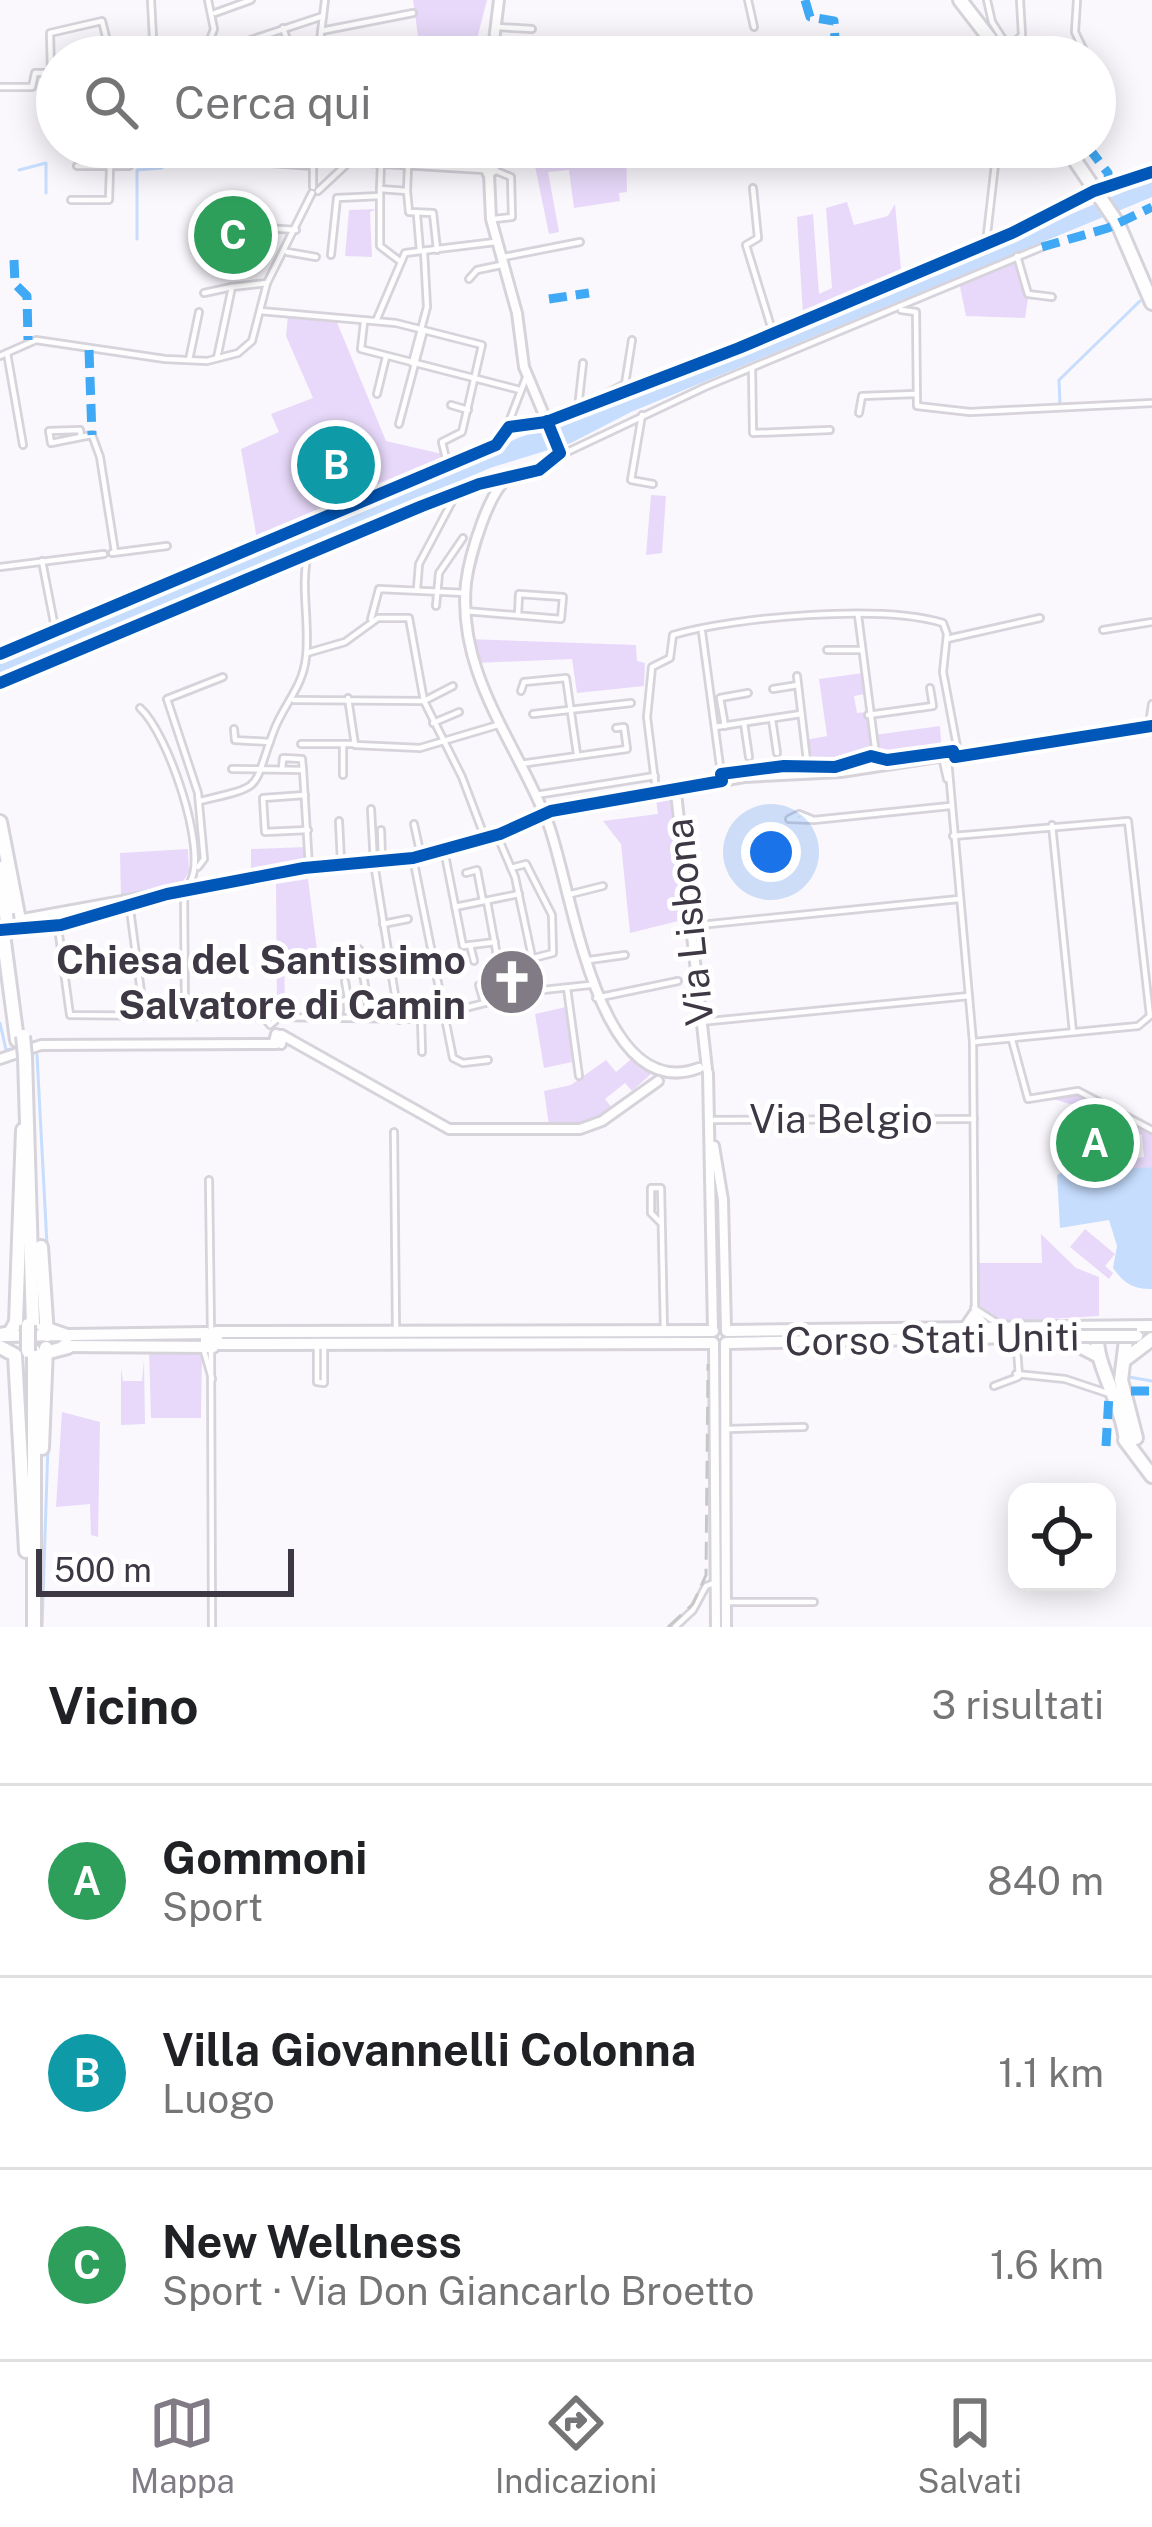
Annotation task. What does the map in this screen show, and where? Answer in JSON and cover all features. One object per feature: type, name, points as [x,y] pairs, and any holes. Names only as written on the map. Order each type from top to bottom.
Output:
[{"type":"highway","points":[[957,0],[984,36]]},
{"type":"highway","points":[[1083,168],[1125,233],[1152,287]]},
{"type":"highway","points":[[1125,233],[1152,303]]},
{"type":"highway","points":[[0,822],[6,923]]},
{"type":"highway","points":[[0,868],[22,1058],[40,1340],[28,1568]]},
{"type":"highway","points":[[22,1058],[30,1102],[40,1340],[32,1627]]},
{"type":"highway","points":[[0,1336],[10,1333],[16,1322],[23,1087]]},
{"type":"highway","points":[[1131,1439],[1096,1342],[1116,1327],[1126,1340],[1116,1395],[1131,1439],[1151,1474]]},
{"type":"highway","points":[[1116,1395],[1128,1356],[1150,1331]]},
{"type":"highway","points":[[1072,1339],[1090,1348],[1105,1366]]},
{"type":"highway","points":[[40,1340],[68,1342]]},
{"type":"highway","points":[[40,1340],[68,1342]]},
{"type":"highway","points":[[0,1347],[12,1350],[15,1360],[32,1627]]},
{"type":"main road","points":[[968,1333],[974,1311]]},
{"type":"main road","points":[[968,1333],[974,1311]]},
{"type":"main road","points":[[968,1333],[1116,1327],[1150,1331]]},
{"type":"main road","name":"Corso Stati Uniti","points":[[68,1342],[661,1334],[765,1343],[1116,1327]]},
{"type":"main road","points":[[968,1333],[1006,1341],[1088,1342],[1088,1331],[1058,1330]]},
{"type":"main road","name":"Corso Stati Uniti","points":[[661,1334],[968,1333],[1072,1339],[1150,1331]]},
{"type":"main road","name":"Corso Stati Uniti","points":[[321,1340],[396,1334],[504,1338]]},
{"type":"main road","points":[[0,1336],[40,1340]]},
{"type":"main road","points":[[0,1347],[40,1340]]},
{"type":"main road","name":"Corso Stati Uniti","points":[[118,1341],[169,1346],[212,1342]]},
{"type":"street","points":[[151,0],[154,36]]},
{"type":"street","points":[[208,0],[212,36]]},
{"type":"street","points":[[214,13],[251,0]]},
{"type":"street","points":[[321,36],[325,0]]},
{"type":"street","points":[[493,36],[499,0]]},
{"type":"street","points":[[748,0],[754,27]]},
{"type":"street","points":[[987,0],[1002,36]]},
{"type":"street","points":[[1020,0],[1021,36]]},
{"type":"street","points":[[1077,0],[1077,36]]},
{"type":"street","points":[[321,31],[412,13]]},
{"type":"street","points":[[259,36],[323,16]]},
{"type":"street","points":[[50,36],[102,21],[106,36]]},
{"type":"street","points":[[494,27],[532,29]]},
{"type":"street","points":[[284,28],[286,36]]},
{"type":"street","points":[[0,87],[32,87],[36,74]]},
{"type":"street","points":[[71,200],[109,200],[110,168]]},
{"type":"street","points":[[23,445],[4,354],[28,340],[189,360],[217,360],[246,348],[267,283],[287,252],[314,190],[313,168]]},
{"type":"street","points":[[314,190],[344,168]]},
{"type":"street","points":[[382,168],[380,246],[401,262]]},
{"type":"street","points":[[408,168],[407,209],[433,213],[437,250]]},
{"type":"street","points":[[450,168],[492,171],[512,180],[515,214],[495,219]]},
{"type":"street","points":[[492,168],[495,242],[518,313],[527,375],[560,451]]},
{"type":"street","points":[[981,246],[992,224],[996,168]]},
{"type":"street","points":[[509,427],[549,424],[578,408],[759,340],[981,246],[1093,184]]},
{"type":"street","points":[[753,188],[758,238],[746,245],[772,330],[759,340]]},
{"type":"street","points":[[331,255],[338,198],[407,191]]},
{"type":"street","points":[[212,206],[252,210],[254,227]]},
{"type":"street","points":[[399,424],[427,307],[417,214]]},
{"type":"street","points":[[222,225],[296,230]]},
{"type":"street","points":[[376,321],[405,253],[495,242]]},
{"type":"street","points":[[469,279],[477,270],[500,262],[580,242]]},
{"type":"street","points":[[200,801],[249,789],[265,768],[270,742],[294,700],[307,653],[306,556],[457,493],[543,468],[560,451],[1042,247]]},
{"type":"street","points":[[287,252],[316,257]]},
{"type":"street","points":[[1017,256],[1028,294],[1052,297]]},
{"type":"street","points":[[204,293],[267,283]]},
{"type":"street","points":[[217,360],[232,287]]},
{"type":"street","points":[[896,309],[916,312],[917,406],[1023,411],[1152,403]]},
{"type":"street","points":[[260,311],[376,321],[482,345],[477,381],[460,435],[441,443],[447,463],[496,445],[509,427],[527,375]]},
{"type":"street","points":[[189,360],[199,312]]},
{"type":"street","points":[[364,320],[360,349],[520,390]]},
{"type":"street","points":[[589,404],[625,384],[632,340]]},
{"type":"street","points":[[377,394],[386,357]]},
{"type":"street","points":[[578,408],[583,363]]},
{"type":"street","points":[[752,368],[753,434],[830,430]]},
{"type":"street","points":[[859,413],[862,396],[916,394]]},
{"type":"street","points":[[451,404],[468,410]]},
{"type":"street","points":[[642,415],[631,480],[652,484]]},
{"type":"street","points":[[81,437],[80,430],[49,431],[51,443],[92,435],[100,457],[115,553]]},
{"type":"street","points":[[501,483],[473,552],[466,592],[467,651],[544,814],[572,894],[590,985],[659,1076]]},
{"type":"street","points":[[417,589],[419,564],[457,493]]},
{"type":"street","points":[[436,606],[436,590],[451,548],[459,547],[463,538]]},
{"type":"street","points":[[0,567],[167,546]]},
{"type":"street","points":[[42,561],[55,628]]},
{"type":"street","points":[[307,653],[345,642],[369,621],[377,590],[466,592]]},
{"type":"street","points":[[465,611],[561,619],[562,597],[519,594],[518,615]]},
{"type":"street","points":[[858,615],[875,764]]},
{"type":"street","points":[[657,796],[647,717],[652,666],[670,658],[670,637],[858,615],[945,624],[946,757],[973,1042],[974,1311],[1005,1326],[1150,1331]]},
{"type":"street","points":[[369,621],[409,618],[424,701],[442,744],[463,777],[485,838]]},
{"type":"street","points":[[947,639],[981,636],[1001,624],[1040,618]]},
{"type":"street","points":[[1102,630],[1152,622]]},
{"type":"street","points":[[702,630],[722,781]]},
{"type":"street","points":[[827,650],[840,654],[862,650]]},
{"type":"street","points":[[194,881],[204,859],[200,801],[167,699],[223,676]]},
{"type":"street","points":[[797,676],[807,761]]},
{"type":"street","points":[[521,691],[524,682],[566,678],[577,754]]},
{"type":"street","points":[[773,688],[798,685]]},
{"type":"street","points":[[294,700],[424,701],[453,686]]},
{"type":"street","points":[[868,715],[933,706],[930,688]]},
{"type":"street","points":[[725,726],[720,698],[748,694]]},
{"type":"street","points":[[348,698],[353,744]]},
{"type":"street","points":[[532,714],[631,703]]},
{"type":"street","points":[[6,923],[59,917],[194,881],[417,857],[497,835],[544,814],[722,781],[946,757],[1150,724],[1152,704]]},
{"type":"street","points":[[140,708],[152,719],[184,802],[194,881],[185,1016]]},
{"type":"street","points":[[433,723],[459,712]]},
{"type":"street","points":[[715,728],[801,714]]},
{"type":"street","points":[[772,719],[777,753]]},
{"type":"street","points":[[744,723],[749,757]]},
{"type":"street","points":[[302,744],[407,748],[442,744],[501,724]]},
{"type":"street","points":[[520,764],[627,749],[624,727],[616,728]]},
{"type":"street","points":[[234,729],[235,740],[270,742]]},
{"type":"street","points":[[343,745],[343,775]]},
{"type":"street","points":[[232,769],[282,769],[283,758],[302,759],[309,867]]},
{"type":"street","points":[[535,795],[655,776]]},
{"type":"street","name":"Via Lisbona","points":[[676,793],[718,1200],[714,1308],[720,1337]]},
{"type":"street","points":[[305,795],[263,798],[265,832],[308,830]]},
{"type":"street","points":[[811,819],[950,806]]},
{"type":"street","points":[[371,809],[399,1020]]},
{"type":"street","points":[[953,836],[1123,819],[1131,828],[1150,1018],[1142,1026],[973,1042]]},
{"type":"street","points":[[339,821],[340,862]]},
{"type":"street","points":[[414,824],[455,1061],[488,1060]]},
{"type":"street","points":[[1052,825],[1073,1032]]},
{"type":"street","points":[[378,860],[380,830]]},
{"type":"street","points":[[497,835],[519,894],[538,990]]},
{"type":"street","points":[[444,850],[463,946],[495,942]]},
{"type":"street","points":[[512,868],[526,864],[552,915],[553,953],[530,958]]},
{"type":"street","points":[[466,873],[477,870],[500,972]]},
{"type":"street","points":[[572,894],[603,886]]},
{"type":"street","points":[[455,907],[519,894]]},
{"type":"street","points":[[690,926],[959,899]]},
{"type":"street","points":[[126,901],[144,1015]]},
{"type":"street","points":[[59,917],[70,1015],[272,1020],[340,1014],[422,1019],[538,990],[590,985]]},
{"type":"street","points":[[383,924],[407,919]]},
{"type":"street","points":[[470,945],[474,961]]},
{"type":"street","points":[[358,949],[370,1016]]},
{"type":"street","points":[[584,961],[625,956]]},
{"type":"street","points":[[340,1014],[340,1003],[348,999],[345,981]]},
{"type":"street","points":[[596,998],[677,981]]},
{"type":"street","points":[[481,986],[485,1004]]},
{"type":"street","points":[[567,988],[579,1076]]},
{"type":"street","points":[[700,1022],[969,995]]},
{"type":"street","points":[[422,1019],[422,1052]]},
{"type":"street","points":[[272,1020],[278,1038]]},
{"type":"street","points":[[0,1060],[41,1045],[259,1044],[278,1038],[296,1041],[449,1129],[580,1129],[602,1121],[659,1076],[702,1071]]},
{"type":"street","points":[[1012,1039],[1028,1099],[1078,1091],[1152,1130]]},
{"type":"street","name":"Via Belgio","points":[[710,1123],[974,1119]]},
{"type":"street","points":[[394,1132],[396,1334]]},
{"type":"street","points":[[209,1180],[212,1627]]},
{"type":"street","points":[[661,1223],[651,1213],[651,1188],[661,1188],[661,1223],[661,1334]]},
{"type":"street","name":"Via Lisbona","points":[[718,1257],[723,1290],[720,1337]]},
{"type":"street","points":[[723,1290],[732,1328],[794,1332]]},
{"type":"street","points":[[661,1334],[709,1328],[714,1308]]},
{"type":"street","points":[[661,1334],[708,1346],[720,1379]]},
{"type":"street","points":[[716,1627],[721,1602],[720,1337]]},
{"type":"street","points":[[321,1340],[324,1383],[317,1382],[321,1340]]},
{"type":"street","points":[[1006,1341],[1015,1346],[1019,1360]]},
{"type":"street","points":[[1031,1342],[1022,1346],[1017,1375],[1096,1386],[1116,1395]]},
{"type":"street","points":[[720,1379],[730,1347],[765,1343]]},
{"type":"street","points":[[169,1346],[204,1350],[212,1379]]},
{"type":"street","points":[[722,1429],[804,1427]]},
{"type":"street","points":[[722,1429],[717,1582],[726,1627]]},
{"type":"street","points":[[675,1627],[693,1610],[706,1586],[717,1582]]},
{"type":"street","points":[[721,1602],[814,1601]]},
{"type":"shaded area","points":[[413,0],[487,0],[478,36],[418,36]]},
{"type":"shaded area","points":[[535,168],[626,168],[627,192],[619,193],[620,201],[574,208],[569,170],[548,172],[559,232],[549,234]]},
{"type":"shaded area","points":[[847,202],[854,225],[888,216],[895,204],[902,280],[803,314],[797,217],[813,214],[819,294],[832,288],[826,208]]},
{"type":"shaded area","points":[[377,209],[370,212],[372,257],[345,256],[349,210]]},
{"type":"shaded area","points":[[1014,259],[1028,298],[1025,318],[966,316],[959,282]]},
{"type":"shaded area","points":[[288,316],[336,320],[386,441],[442,454],[445,462],[258,545],[241,449],[279,432],[271,414],[313,398],[286,336]]},
{"type":"shaded area","points":[[651,495],[666,496],[662,553],[646,555]]},
{"type":"shaded area","points":[[467,639],[636,645],[637,661],[645,663],[644,686],[577,693],[572,659],[476,663]]},
{"type":"shaded area","points":[[863,673],[865,694],[854,696],[857,713],[867,712],[872,761],[809,770],[805,740],[827,736],[819,679]]},
{"type":"shaded area","points":[[940,726],[942,755],[879,761],[874,735]]},
{"type":"shaded area","points":[[656,799],[670,800],[682,920],[630,933],[621,844],[603,821],[658,814]]},
{"type":"shaded area","points":[[306,847],[304,862],[251,873],[251,849]]},
{"type":"shaded area","points":[[188,849],[189,872],[182,883],[121,897],[120,853]]},
{"type":"shaded area","points":[[308,879],[317,950],[284,952],[285,1012],[277,1012],[276,884]]},
{"type":"shaded area","points":[[566,1007],[572,1062],[544,1068],[535,1014]]},
{"type":"shaded area","points":[[636,1055],[651,1074],[632,1091],[625,1083],[605,1099],[612,1108],[586,1122],[549,1125],[544,1091],[571,1085],[606,1060],[616,1072]]},
{"type":"shaded area","points":[[1071,1091],[1108,1103],[1152,1131],[1152,1167],[1127,1171],[1128,1160],[1144,1157],[1142,1135],[1130,1127],[1115,1132],[1116,1118],[1047,1097]]},
{"type":"shaded area","points":[[1085,1229],[1115,1254],[1105,1266],[1113,1273],[1109,1279],[1070,1247]]},
{"type":"shaded area","points":[[1041,1234],[1076,1268],[1099,1277],[1099,1316],[999,1322],[976,1302],[977,1263],[1042,1263]]},
{"type":"shaded area","points":[[149,1350],[202,1353],[201,1418],[151,1418]]},
{"type":"shaded area","points":[[144,1360],[145,1424],[121,1425],[121,1368],[123,1381],[142,1381]]},
{"type":"shaded area","points":[[62,1412],[100,1422],[98,1537],[91,1535],[90,1504],[56,1507]]},
{"type":"water","points":[[1152,180],[1152,197],[631,412],[571,443],[490,468],[0,678],[0,661],[403,493],[518,438],[692,374]]},
{"type":"water","points":[[1152,1167],[1152,1289],[1129,1284],[1113,1268],[1117,1246],[1109,1220],[1060,1228],[1057,1175],[1076,1169]]},
{"type":"waterway","points":[[19,170],[36,166]]},
{"type":"waterway","points":[[46,168],[46,193]]},
{"type":"waterway","points":[[137,239],[137,170],[162,168]]},
{"type":"waterway","points":[[1060,404],[1059,380],[1140,301]]},
{"type":"waterway","points":[[0,1023],[6,1050],[18,1048]]},
{"type":"waterway","points":[[37,1055],[47,1245]]},
{"type":"waterway","points":[[1129,1377],[1152,1381]]},
{"type":"waterway","points":[[42,1627],[48,1445]]},
{"type":"railway","points":[[668,1627],[693,1604],[706,1575],[708,1364]]},
{"type":"marked path","points":[[805,0],[810,17],[834,21],[835,36]]},
{"type":"marked path","points":[[1104,168],[1109,185]]},
{"type":"marked path","points":[[1042,247],[1108,228],[1152,207]]},
{"type":"marked path","points":[[14,260],[15,284],[27,296],[28,340]]},
{"type":"marked path","points":[[549,299],[589,293]]},
{"type":"marked path","points":[[89,350],[92,435]]},
{"type":"marked path","points":[[1131,1391],[1152,1391]]},
{"type":"marked path","points":[[1106,1446],[1109,1395]]},
{"type":"cycle path","points":[[0,654],[496,445],[509,427],[546,422],[739,348],[1012,233],[1094,191],[1152,172]]},
{"type":"cycle path","points":[[0,683],[422,506],[479,484],[539,470],[560,453],[547,421]]},
{"type":"cycle path","points":[[0,930],[61,925],[167,894],[304,868],[413,858],[500,834],[551,811],[722,781],[721,774],[784,766],[835,767],[871,756],[887,760],[953,751],[955,757],[1152,726]]},
{"type":"place","name":"New Wellness","points":[[233,235]]},
{"type":"place","name":"Villa Giovannelli Colonna","points":[[336,465]]},
{"type":"place","name":"Chiesa del Santissimo Salvatore di Camin","points":[[512,982]]},
{"type":"place","name":"Gommoni","points":[[1095,1143]]}]
